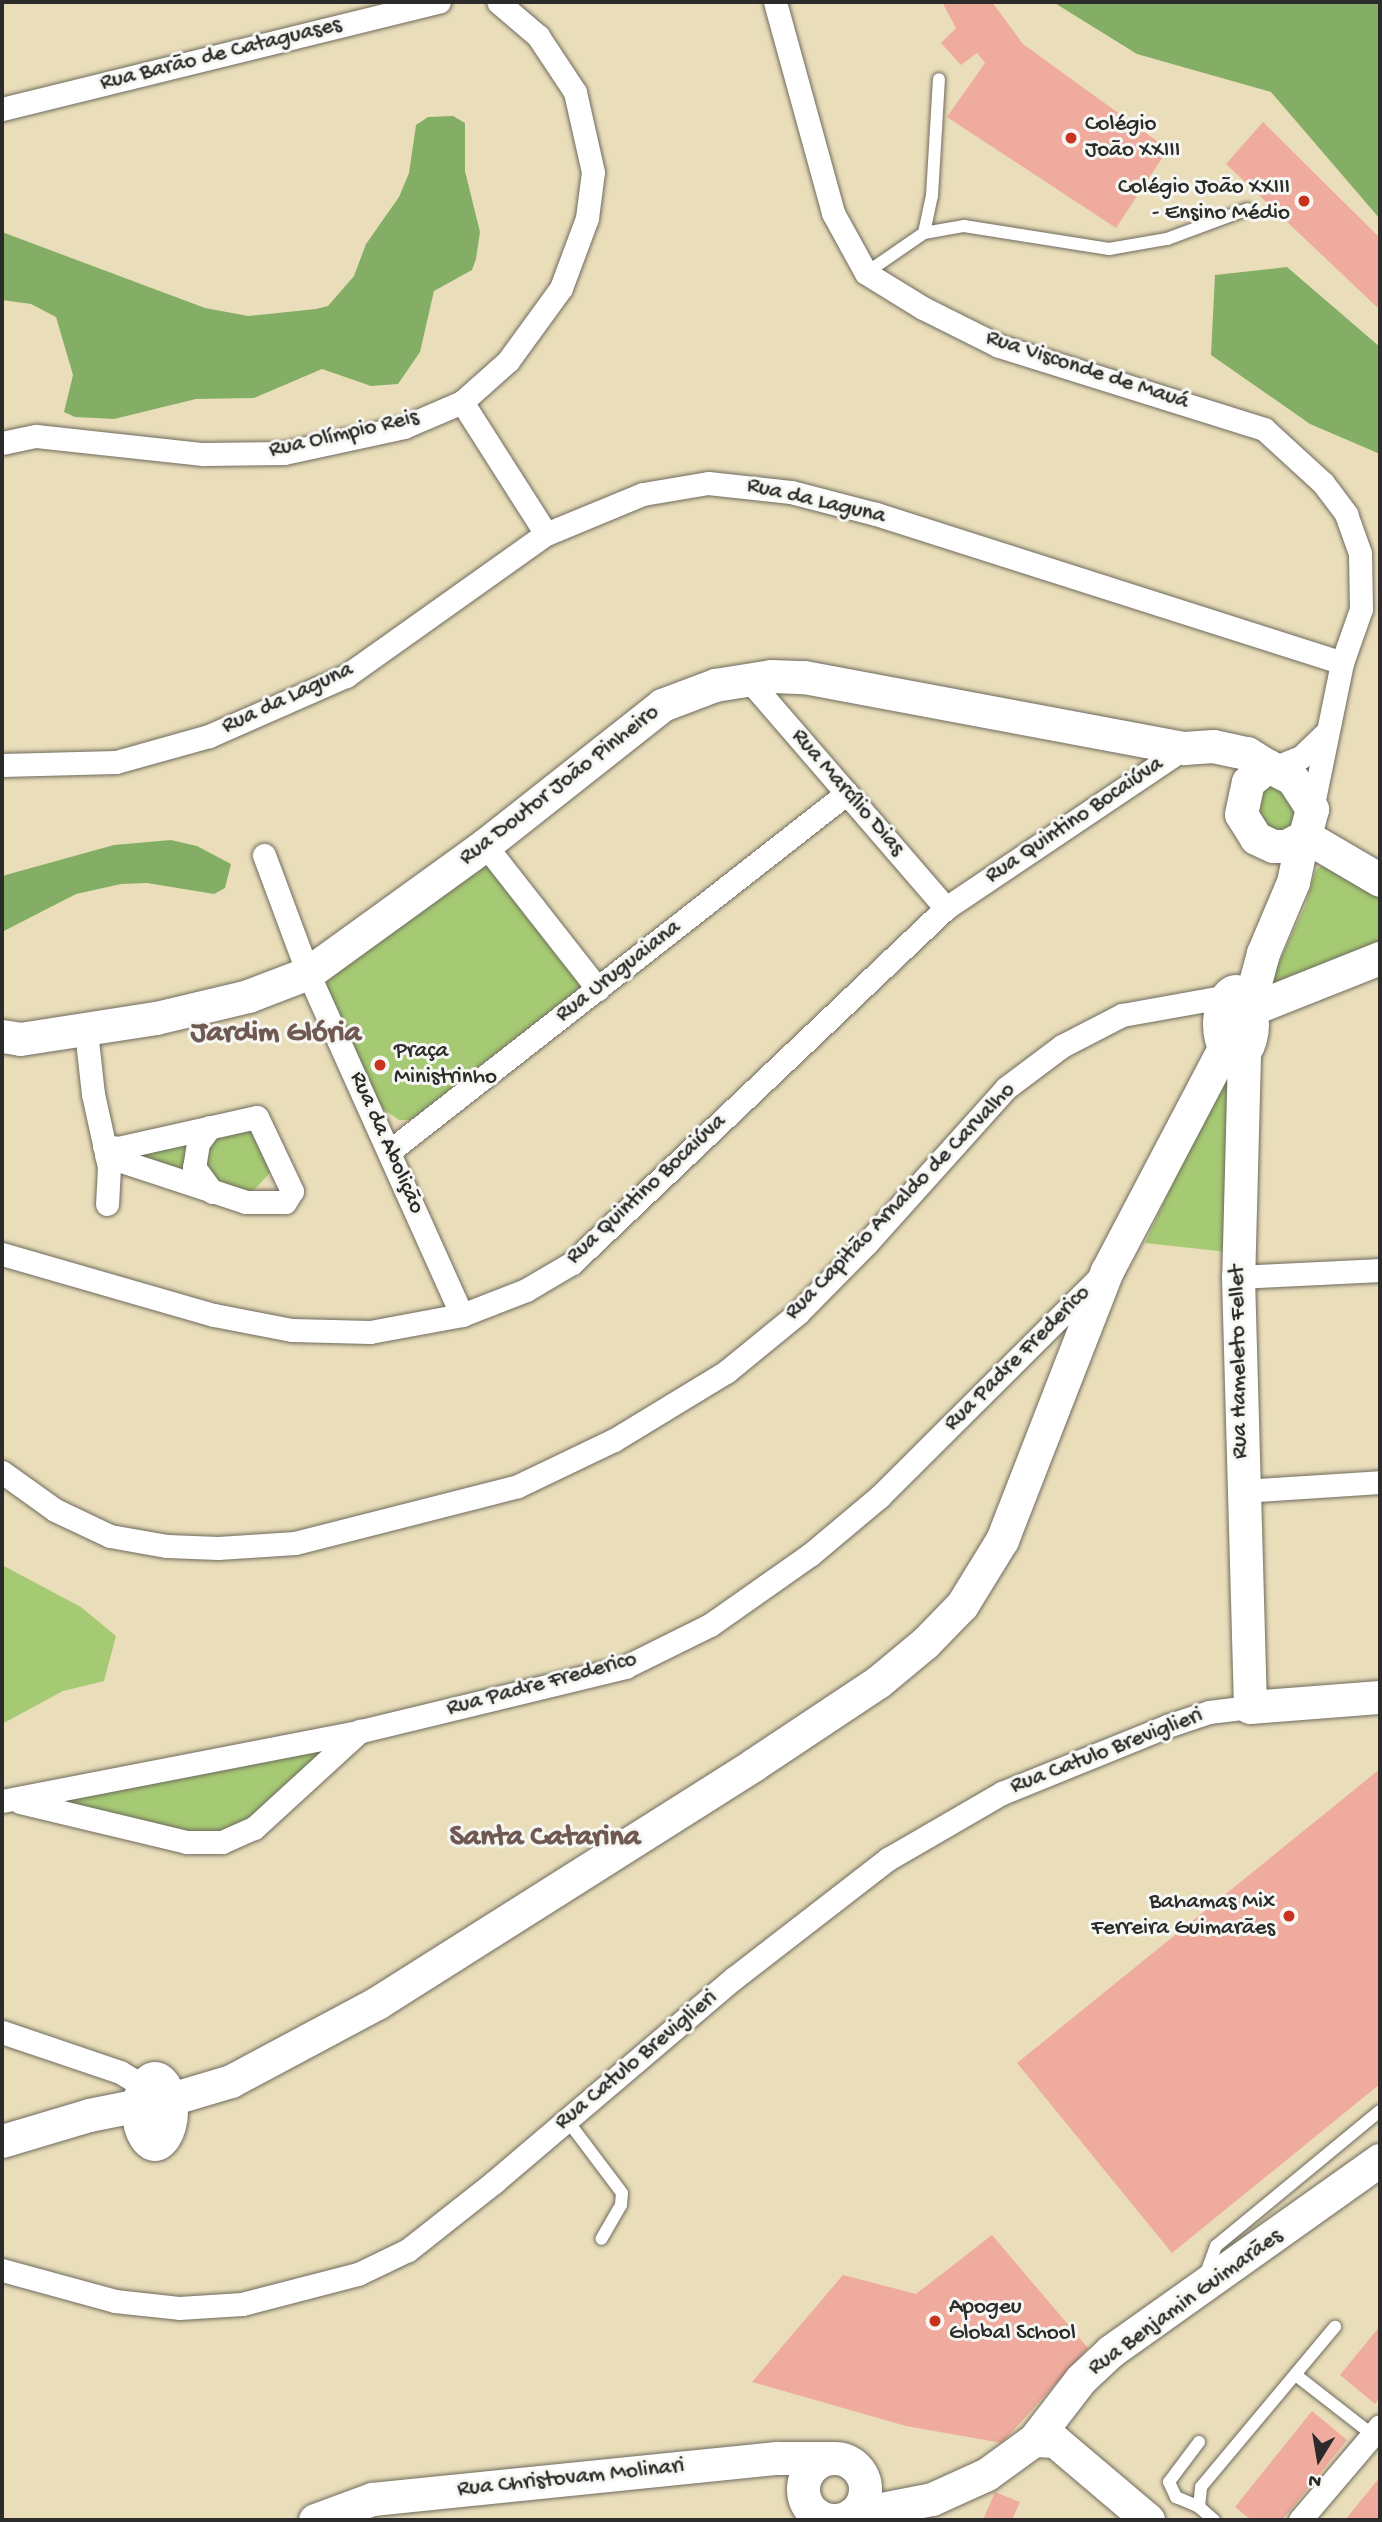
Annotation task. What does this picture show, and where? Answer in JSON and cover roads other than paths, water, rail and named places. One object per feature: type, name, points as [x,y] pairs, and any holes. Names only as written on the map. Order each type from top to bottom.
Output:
[{"type":"street","name":"Rua Barão de Cataguases","points":[[2,109],[439,2]]},
{"type":"street","name":"Rua Olímpio Reis","points":[[2,443],[36,436],[203,454],[284,453],[404,426],[462,402],[508,361],[561,288],[587,218],[593,172],[575,92],[538,36],[498,2]]},
{"type":"street","points":[[775,2],[833,213],[866,273]]},
{"type":"street","name":"Rua Visconde de Mauá","points":[[866,273],[999,346],[1264,429],[1323,483],[1346,514],[1360,553],[1361,609],[1342,663],[1285,904],[1241,1006]]},
{"type":"street","points":[[462,402],[546,534]]},
{"type":"street","name":"Rua da Laguna","points":[[2,765],[116,762],[209,736],[346,676],[546,534],[643,494],[708,482],[759,486],[972,542],[1342,663]]},
{"type":"street","name":"Rua Doutor João Pinheiro","points":[[2,1036],[20,1039],[86,1031],[248,996],[308,973],[485,845],[662,705],[748,679],[804,677],[863,686],[1188,749],[1213,746],[1235,750],[1272,766]]},
{"type":"street","name":"Rua Marcílio Dias","points":[[748,679],[946,908]]},
{"type":"street","points":[[1327,732],[1301,757],[1272,766],[1248,782],[1240,807],[1256,838],[1301,829],[1380,858]]},
{"type":"street","name":"Rua Doutor João Pinheiro","points":[[1188,749],[1224,776],[1240,807]]},
{"type":"street","name":"Rua Quintino Bocaiúva","points":[[2,1254],[214,1315],[292,1330],[370,1332],[462,1315],[526,1290],[572,1263],[946,908],[1188,749]]},
{"type":"street","points":[[1272,766],[1292,778],[1301,829],[1380,880]]},
{"type":"street","name":"Rua Uruguaiana","points":[[390,1150],[847,793]]},
{"type":"street","points":[[485,845],[598,989]]},
{"type":"street","name":"Rua da Abolição","points":[[264,855],[308,973],[462,1315]]},
{"type":"street","points":[[2,2141],[89,2115],[149,2092],[275,2055],[377,2003],[753,1765],[878,1682],[925,1643],[962,1605],[1002,1540],[1107,1271],[1241,1006],[1380,958]]},
{"type":"street","name":"Rua Hameleto Fellet","points":[[1241,1006],[1238,1277],[1250,1707]]},
{"type":"street","name":"Rua Capitão Arnaldo de Carvalho","points":[[2,1472],[55,1510],[110,1536],[167,1546],[218,1548],[295,1543],[518,1486],[614,1440],[726,1372],[798,1313],[867,1243],[1006,1088],[1062,1046],[1122,1016],[1241,1006]]},
{"type":"street","points":[[86,1031],[105,1151],[107,1204]]},
{"type":"street","points":[[257,1117],[292,1191],[279,1203],[261,1204],[212,1192],[105,1151],[257,1117]]},
{"type":"street","points":[[210,1127],[198,1143],[194,1167],[212,1192]]},
{"type":"street","points":[[1238,1277],[1380,1270]]},
{"type":"street","name":"Rua Padre Frederico","points":[[6,1800],[361,1731],[625,1667],[710,1625],[811,1555],[879,1497],[1107,1271]]},
{"type":"street","points":[[1242,1491],[1380,1482]]},
{"type":"street","points":[[1250,1707],[1380,1697]]},
{"type":"street","name":"Rua Catulo Breviglieri","points":[[2,2270],[115,2301],[178,2308],[242,2304],[298,2293],[358,2274],[408,2250],[793,1930],[888,1859],[1002,1793],[1167,1726],[1209,1712],[1250,1707]]},
{"type":"street","points":[[6,1800],[187,1842],[222,1842],[254,1828],[361,1731]]},
{"type":"street","points":[[2,2032],[120,2072],[149,2092]]},
{"type":"street","name":"Rua Benjamin Guimarães","points":[[835,2518],[932,2499],[987,2474],[1048,2430],[1111,2351],[1201,2292],[1380,2160]]},
{"type":"street","points":[[1048,2430],[1148,2520]]},
{"type":"street","points":[[1300,2520],[1378,2434]]},
{"type":"street","name":"Rua Christovam Molinari","points":[[315,2520],[372,2499],[777,2458],[840,2460],[932,2499]]},
{"type":"street","points":[[840,2460],[858,2469],[866,2488],[864,2499],[835,2518],[812,2510],[803,2493],[813,2466],[840,2460]]},
{"type":"lane","points":[[925,233],[932,196],[932,132],[939,79]]},
{"type":"lane","points":[[866,273],[925,233],[964,226],[1110,249],[1167,239],[1248,209]]},
{"type":"lane","points":[[1201,2292],[1216,2246],[1380,2111]]},
{"type":"lane","points":[[567,2120],[622,2193],[621,2206],[601,2239]]},
{"type":"lane","points":[[1199,2507],[1201,2487],[1297,2376],[1335,2327]]},
{"type":"lane","points":[[1297,2376],[1378,2434]]},
{"type":"lane","points":[[1199,2442],[1169,2482],[1176,2497],[1199,2507],[1214,2520]]},
{"type":"place","name":"Colégio João XXIII","points":[[1071,138]]},
{"type":"place","name":"Colégio João XXIII - Ensino Médio","points":[[1304,201]]},
{"type":"place","name":"Praça Ministrinho","points":[[380,1065]]},
{"type":"place","name":"Bahamas Mix Ferreira Guimarães","points":[[1289,1916]]},
{"type":"place","name":"Apogeu Global School","points":[[935,2321]]},
{"type":"district","name":"Jardim Glória","points":[[276,1035]]},
{"type":"district","name":"Santa Catarina","points":[[545,1839]]}]
